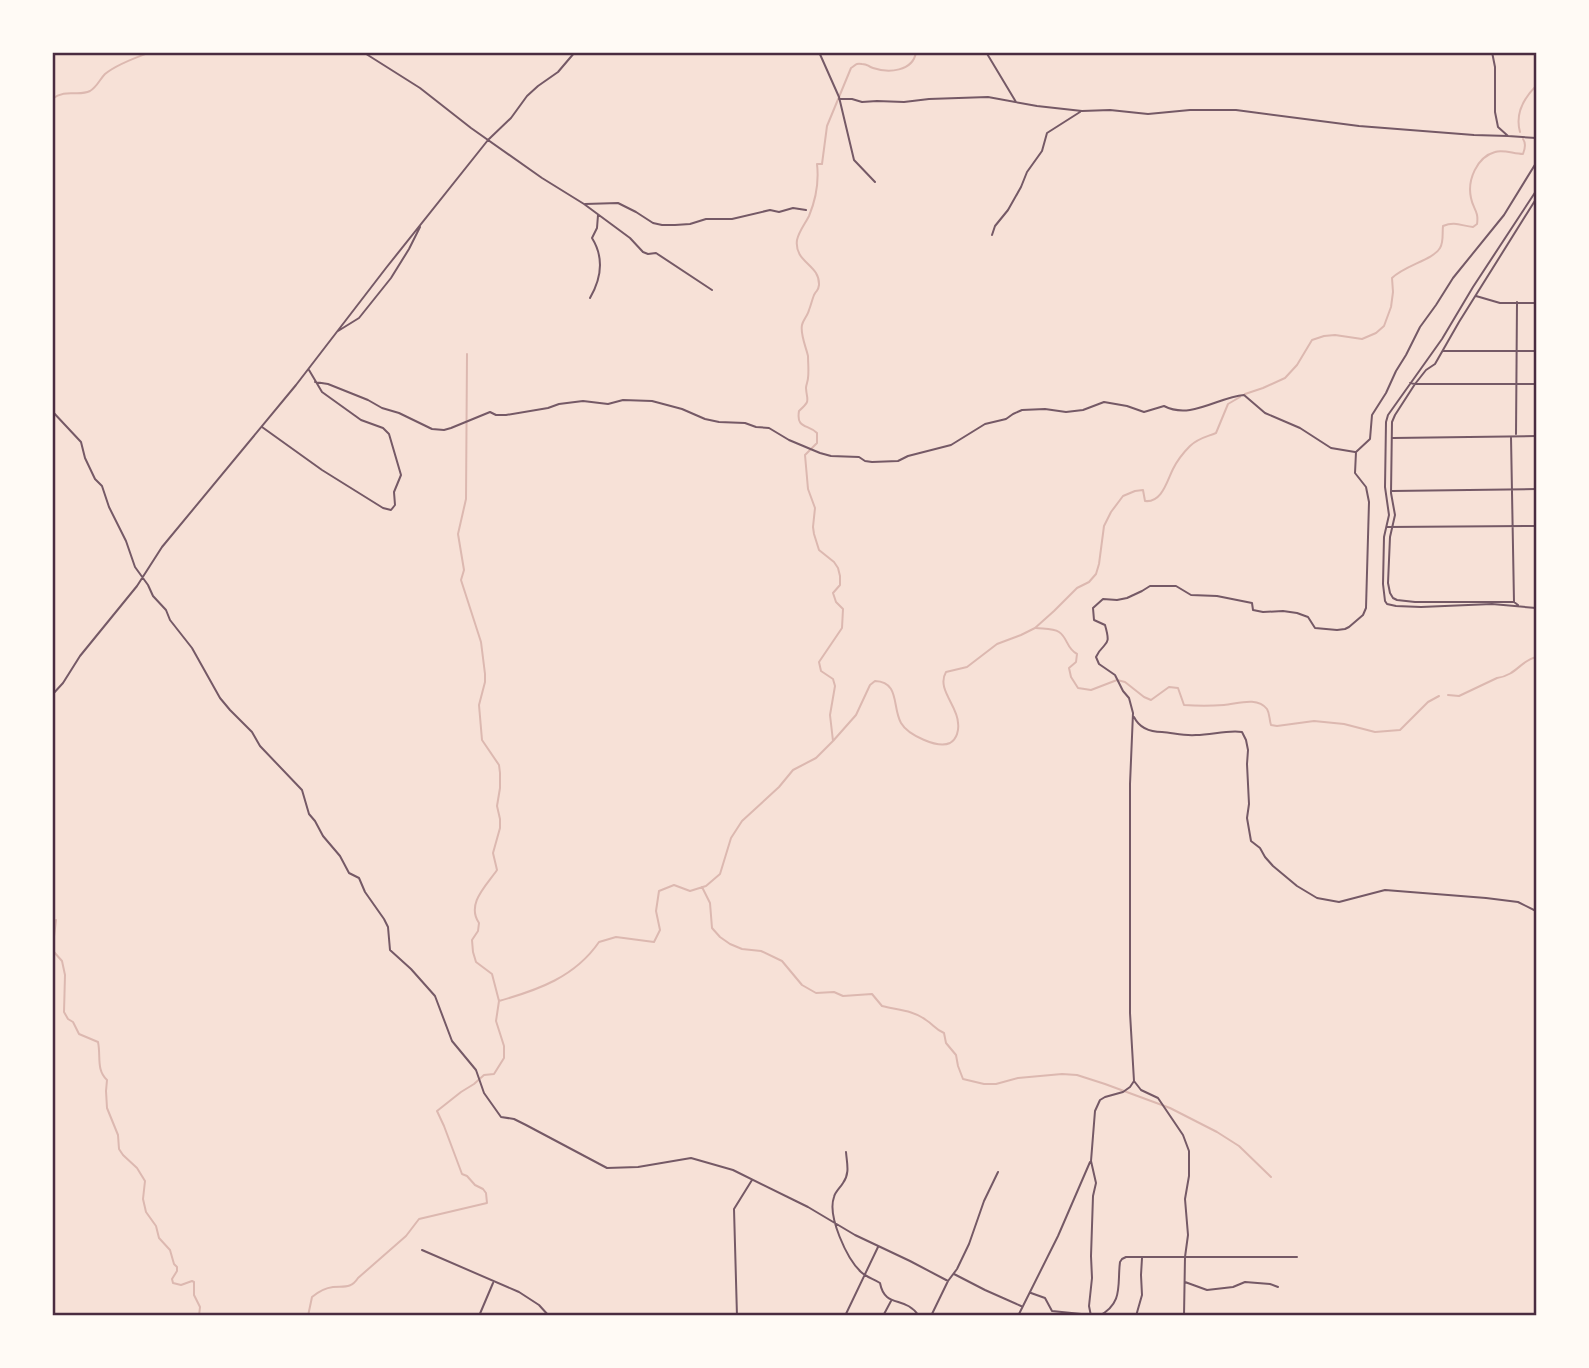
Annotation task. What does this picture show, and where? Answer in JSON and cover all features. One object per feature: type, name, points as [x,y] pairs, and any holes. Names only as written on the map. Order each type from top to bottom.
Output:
[{"type":"street","points":[[363,52],[420,88],[454,116],[584,204],[630,238],[643,252],[656,253],[712,290]]},
{"type":"street","points":[[52,695],[136,586],[162,547],[262,427],[488,140],[511,118],[527,96],[558,72],[575,52]]},
{"type":"street","points":[[820,52],[839,99],[854,160],[875,182]]},
{"type":"street","points":[[986,52],[1016,102]]},
{"type":"street","points":[[1494,52],[1496,122],[1508,135]]},
{"type":"street","points":[[839,99],[852,99],[862,103],[988,97],[1082,111],[1110,110],[1148,114],[1236,110],[1359,126],[1536,138]]},
{"type":"street","points":[[992,235],[1008,211],[1027,172],[1042,151],[1047,133],[1082,111]]},
{"type":"street","points":[[1184,1315],[1187,1241],[1185,1199],[1189,1151],[1183,1135],[1158,1098],[1141,1090],[1134,1081],[1130,1013],[1130,784],[1133,716],[1129,698],[1115,675],[1099,664],[1096,657],[1108,640],[1105,625],[1093,617],[1093,608],[1103,599],[1127,598],[1150,586],[1176,586],[1191,595],[1217,596],[1252,603],[1254,610],[1258,612],[1283,611],[1305,615],[1317,629],[1345,629],[1365,612],[1369,502],[1366,487],[1355,473],[1356,452],[1370,439],[1372,415],[1420,327],[1452,278],[1504,215],[1536,163]]},
{"type":"street","points":[[1536,191],[1440,342],[1392,408],[1386,422],[1385,487],[1388,515],[1384,537],[1383,584],[1387,604],[1396,607],[1492,604],[1536,608]]},
{"type":"street","points":[[1514,602],[1415,602],[1393,598],[1388,583],[1391,527],[1395,515],[1391,491],[1393,419],[1415,384],[1426,370],[1435,364],[1536,199]]},
{"type":"street","points":[[584,204],[618,203],[653,223],[675,225],[706,219],[732,219],[793,208],[806,210]]},
{"type":"street","points":[[1525,208],[1536,208]]},
{"type":"street","points":[[590,298],[601,273],[601,258],[592,238],[597,228],[598,214]]},
{"type":"street","points":[[337,331],[356,321],[391,278],[421,223]]},
{"type":"street","points":[[1476,296],[1500,303],[1536,303]]},
{"type":"street","points":[[1516,436],[1517,302]]},
{"type":"street","points":[[1453,320],[1459,322]]},
{"type":"street","points":[[1442,351],[1536,351]]},
{"type":"street","points":[[262,427],[321,470],[383,508],[393,508],[394,492],[401,474],[390,434],[385,429],[364,421],[322,392],[308,369]]},
{"type":"street","points":[[315,382],[328,384],[368,400],[432,429],[451,428],[489,412],[506,415],[583,401],[608,404],[623,400],[644,400],[660,402],[705,419],[769,428],[820,453],[859,457],[872,462],[898,461],[951,445],[985,424],[1006,419],[1022,410],[1066,412],[1083,410],[1104,402],[1145,412],[1164,406],[1186,411],[1228,397],[1244,395],[1265,412],[1300,428],[1331,448],[1356,452]]},
{"type":"street","points":[[1409,383],[1536,384]]},
{"type":"street","points":[[1403,393],[1407,396]]},
{"type":"street","points":[[52,411],[81,442],[85,458],[102,486],[135,567],[153,596],[192,648],[220,698],[302,790],[309,814],[349,873],[359,878],[365,892],[384,919],[388,928],[390,950],[435,996],[452,1041],[477,1070],[484,1093],[501,1117],[514,1119],[607,1168],[638,1167],[691,1158],[733,1170],[808,1207],[855,1236],[948,1281]]},
{"type":"street","points":[[1392,438],[1536,436]]},
{"type":"street","points":[[1511,437],[1514,602],[1519,606]]},
{"type":"street","points":[[1391,491],[1536,489]]},
{"type":"street","points":[[1386,526],[1536,526]]},
{"type":"street","points":[[1133,716],[1147,731],[1156,733],[1195,735],[1242,732],[1248,750],[1247,818],[1251,841],[1260,848],[1273,866],[1317,898],[1339,902],[1385,890],[1518,902],[1536,911]]},
{"type":"street","points":[[1030,1293],[1045,1298],[1052,1311],[1091,1315],[1089,1307],[1093,1196],[1096,1183],[1091,1161],[1095,1111],[1100,1100],[1123,1092],[1134,1081]]},
{"type":"street","points":[[846,1152],[849,1167],[847,1175],[832,1200],[835,1224],[844,1247],[858,1268],[880,1283],[883,1293],[891,1300],[911,1305],[919,1315]]},
{"type":"street","points":[[1018,1315],[1091,1161]]},
{"type":"street","points":[[931,1315],[969,1244],[984,1201],[998,1172]]},
{"type":"street","points":[[737,1315],[734,1209],[753,1179]]},
{"type":"street","points":[[845,1315],[879,1246]]},
{"type":"street","points":[[422,1250],[529,1298],[549,1315]]},
{"type":"street","points":[[1136,1315],[1142,1295],[1142,1256]]},
{"type":"street","points":[[1099,1315],[1112,1306],[1118,1293],[1122,1259],[1142,1256],[1297,1257]]},
{"type":"street","points":[[954,1274],[1022,1307]]},
{"type":"street","points":[[479,1315],[494,1282]]},
{"type":"street","points":[[1184,1282],[1206,1290],[1237,1286],[1245,1282],[1278,1287]]},
{"type":"street","points":[[883,1315],[891,1300]]},
{"type":"waterway","points":[[52,99],[62,94],[90,91],[110,70],[151,52]]},
{"type":"waterway","points":[[833,741],[830,715],[835,686],[833,679],[821,671],[819,662],[842,628],[843,609],[836,602],[833,593],[840,585],[838,568],[819,550],[814,534],[815,508],[808,489],[805,455],[817,443],[817,433],[799,421],[799,411],[807,401],[808,375],[808,356],[802,325],[819,285],[816,272],[799,254],[797,240],[813,203],[817,164],[822,164],[827,126],[851,68],[856,64],[865,64],[879,70],[899,69],[910,64],[916,52]]},
{"type":"waterway","points":[[1520,132],[1522,107],[1536,86]]},
{"type":"waterway","points":[[1245,394],[1285,378],[1297,365],[1312,340],[1335,335],[1362,339],[1384,326],[1391,307],[1392,278],[1440,248],[1443,226],[1455,224],[1473,227],[1477,224],[1470,191],[1478,164],[1495,152],[1523,154],[1523,139]]},
{"type":"waterway","points":[[467,354],[466,499],[458,534],[464,570],[461,580],[481,642],[485,674],[479,705],[482,740],[499,765],[500,773],[497,806],[500,828],[493,853],[497,870],[476,902],[479,923],[478,931],[472,940],[476,962],[492,974],[499,1001]]},
{"type":"waterway","points":[[308,1316],[312,1297],[327,1288],[353,1284],[406,1236],[419,1219],[487,1203],[483,1189],[462,1174],[437,1111],[484,1075],[494,1074],[504,1058],[504,1046],[496,1021],[499,1001],[555,981],[579,964],[599,942],[616,937],[654,942],[660,930],[656,911],[659,891],[674,885],[690,891],[706,886],[720,874],[731,838],[742,821],[779,787],[793,770],[816,758],[833,741],[856,715],[870,685],[875,681],[883,682],[892,691],[898,717],[905,728],[924,740],[938,744],[950,743],[957,734],[958,723],[955,710],[945,691],[946,672],[967,667],[997,644],[1035,628],[1077,588],[1089,582],[1096,574],[1099,564],[1104,526],[1123,496],[1143,490],[1145,501],[1156,499],[1183,454],[1196,441],[1216,433],[1228,404],[1240,397]]},
{"type":"waterway","points":[[1036,628],[1059,632],[1077,654],[1076,662],[1069,668],[1078,688],[1091,690],[1117,680],[1125,682],[1151,700],[1169,687],[1178,688],[1184,705],[1258,703],[1267,709],[1271,725],[1314,721],[1344,724],[1375,732],[1400,730],[1428,702],[1439,696]]},
{"type":"waterway","points":[[1448,695],[1459,696],[1509,674],[1536,657]]},
{"type":"waterway","points":[[702,887],[710,903],[712,928],[720,937],[742,949],[761,951],[782,961],[802,985],[816,993],[834,992],[843,996],[872,994],[882,1006],[921,1017],[944,1033],[946,1043],[956,1055],[963,1079],[996,1084],[1018,1078],[1077,1075],[1170,1108],[1217,1132],[1239,1146],[1271,1177]]},
{"type":"waterway","points":[[56,920],[53,945],[54,952],[62,961],[65,975],[64,1012],[79,1034],[98,1042],[100,1067],[107,1080],[107,1108],[118,1135],[119,1149],[145,1181],[143,1199],[146,1212],[156,1226],[159,1238],[170,1250],[177,1267],[173,1283],[181,1285],[194,1282],[194,1295],[200,1307],[199,1316]]}]
